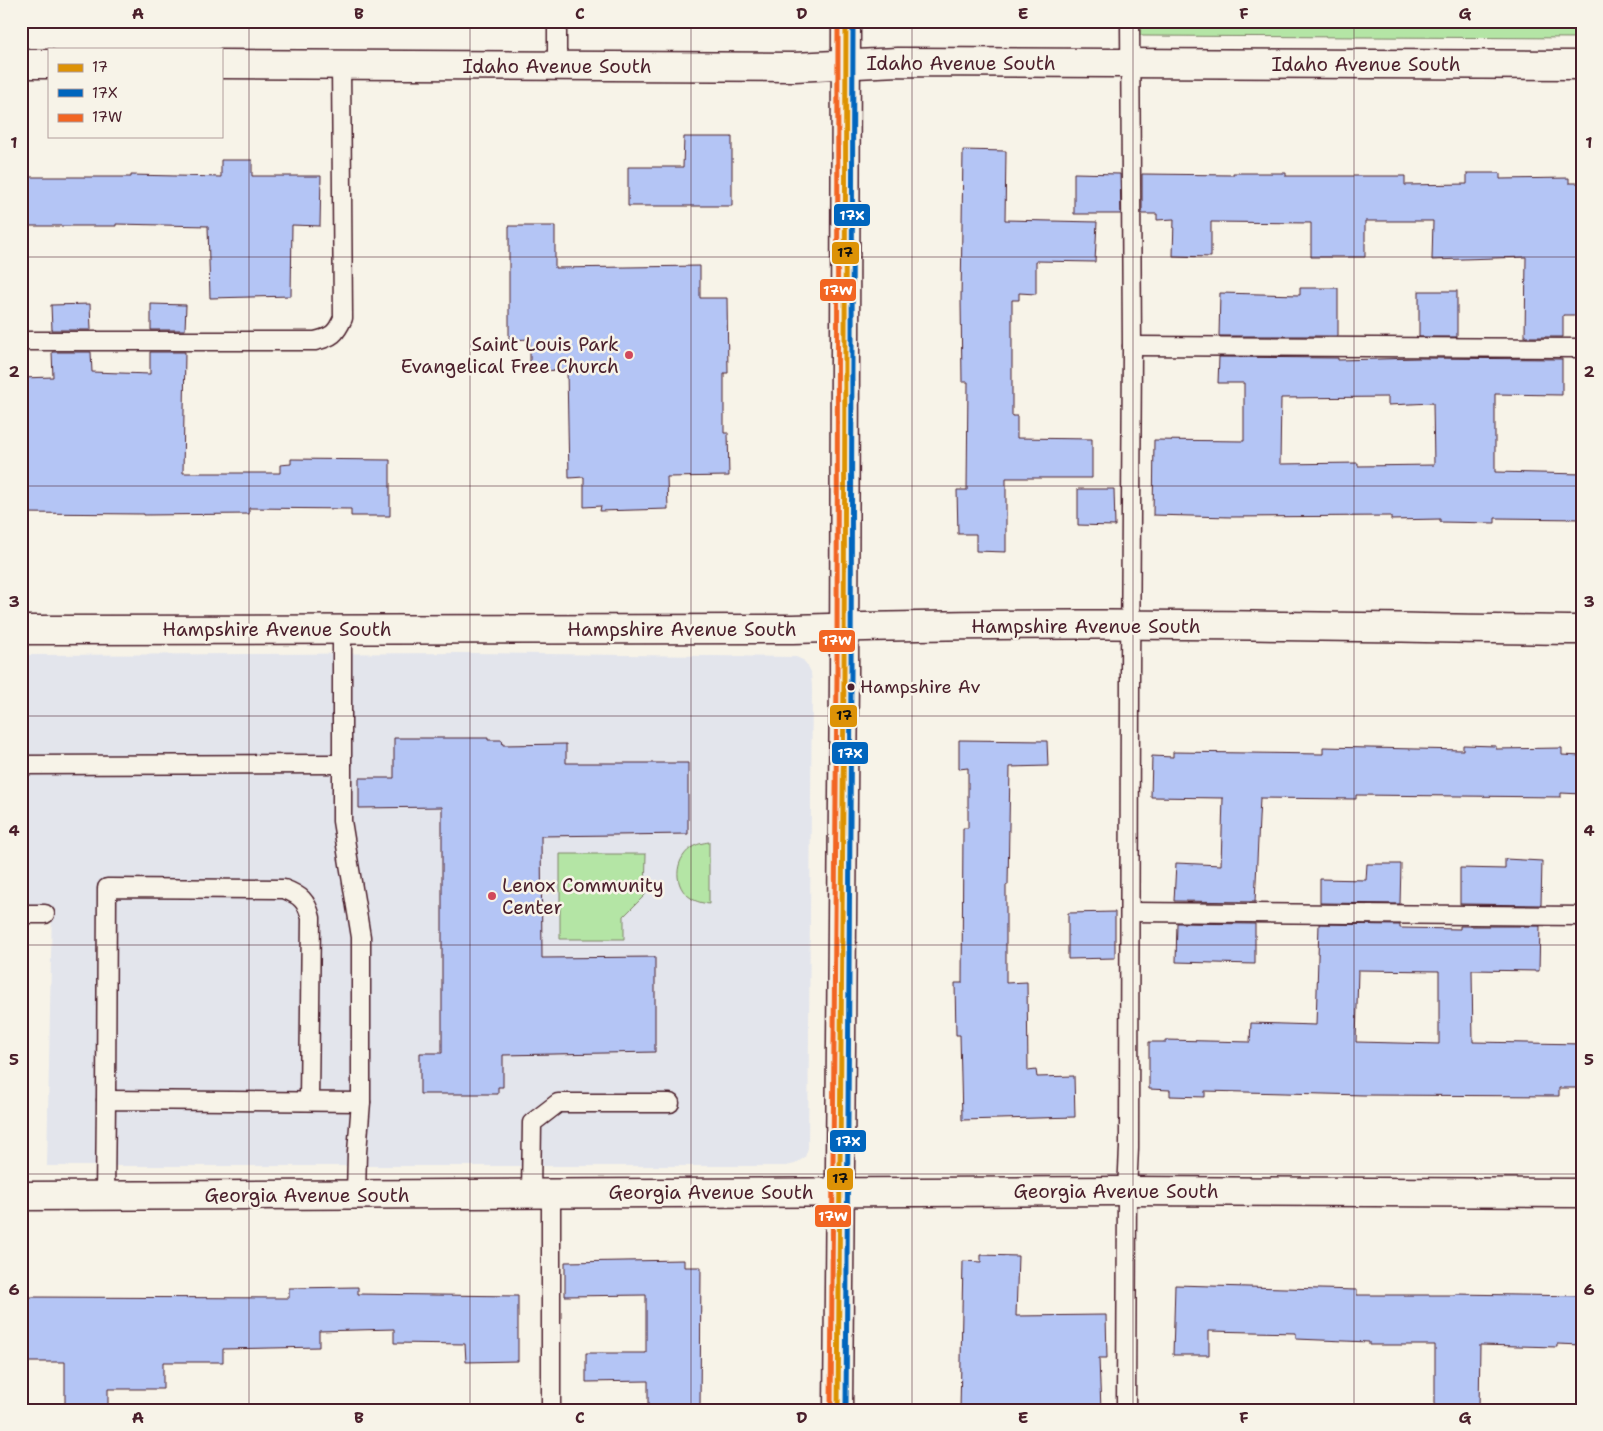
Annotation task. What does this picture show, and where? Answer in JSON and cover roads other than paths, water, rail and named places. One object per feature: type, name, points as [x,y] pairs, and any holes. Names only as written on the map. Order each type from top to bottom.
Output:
[{"type":"street","points":[[838,1410],[846,21]]},
{"type":"street","name":"Idaho Avenue South","points":[[222,64],[794,66],[898,62],[1582,65]]},
{"type":"street","points":[[21,64],[48,64]]},
{"type":"street","name":"Hampshire Avenue South","points":[[21,630],[793,629],[894,625],[1131,625],[1582,630]]},
{"type":"street","name":"Georgia Avenue South","points":[[21,1196],[1127,1190],[1582,1193]]},
{"type":"lane","points":[[557,21],[557,66]]},
{"type":"lane","points":[[1126,1410],[1127,1190],[1129,1148],[1132,346],[1130,21]]},
{"type":"lane","points":[[21,341],[315,341],[327,338],[337,331],[343,318],[341,65]]},
{"type":"lane","points":[[1132,346],[1582,348]]},
{"type":"lane","points":[[342,629],[342,821],[361,937],[360,1102],[356,1195]]},
{"type":"lane","points":[[21,765],[342,764]]},
{"type":"lane","points":[[105,1196],[107,888],[284,888],[302,899],[308,906],[312,918],[310,1101]]},
{"type":"lane","points":[[1130,912],[1582,916]]},
{"type":"lane","points":[[21,914],[45,914]]},
{"type":"lane","points":[[106,1100],[360,1102]]},
{"type":"lane","points":[[551,1410],[541,1193],[532,1123],[558,1103],[670,1103]]},
{"type":"place","name":"Saint Louis Park Evangelical Free Church","points":[[629,355]]},
{"type":"place","name":"Hampshire Av","points":[[851,687]]},
{"type":"place","name":"Lenox Community Center","points":[[492,896]]}]
